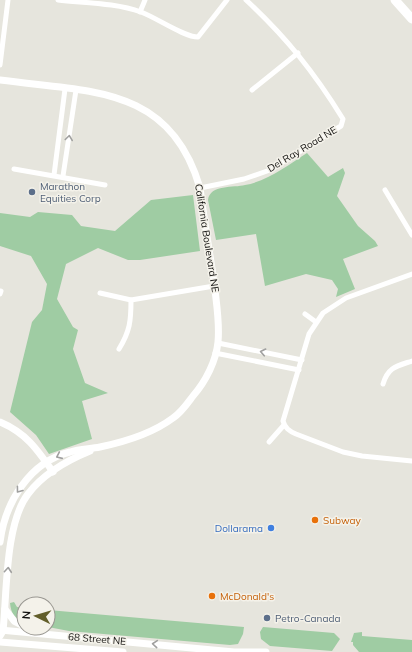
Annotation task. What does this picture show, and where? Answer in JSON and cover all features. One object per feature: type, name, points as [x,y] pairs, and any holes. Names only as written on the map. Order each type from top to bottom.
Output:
[{"type":"highway","points":[[395,0],[412,19]]},
{"type":"street","points":[[0,64],[8,0]]},
{"type":"street","points":[[58,0],[140,12],[167,23],[191,37],[198,37],[227,0]]},
{"type":"street","points":[[140,12],[145,0]]},
{"type":"street","name":"Del Ray Road NE","points":[[200,188],[244,179],[270,170],[341,126],[342,119],[320,82],[298,53],[246,0]]},
{"type":"street","points":[[252,90],[298,53]]},
{"type":"street","name":"California Boulevard NE","points":[[0,80],[103,94],[125,100],[154,116],[168,128],[183,146],[194,169],[200,188],[219,314],[218,343],[209,372],[198,390],[173,418],[151,431],[100,447],[75,458],[53,472],[27,494],[14,524],[5,609],[1,632]]},
{"type":"street","points":[[54,175],[65,89]]},
{"type":"street","points":[[63,176],[76,90]]},
{"type":"street","points":[[14,169],[63,176],[105,185]]},
{"type":"street","points":[[385,190],[412,235]]},
{"type":"street","points":[[268,442],[284,425],[284,417],[309,334],[323,313],[346,298],[412,274]]},
{"type":"street","points":[[100,293],[131,300],[214,286]]},
{"type":"street","points":[[119,348],[128,335],[131,321],[131,300]]},
{"type":"street","points":[[305,314],[316,322]]},
{"type":"street","points":[[218,343],[302,360]]},
{"type":"street","points":[[215,353],[299,370]]},
{"type":"street","points":[[383,384],[386,373],[396,367],[412,361]]},
{"type":"street","points":[[0,422],[15,429],[28,439],[53,472]]},
{"type":"street","points":[[284,425],[296,434],[343,452],[362,456],[412,460]]},
{"type":"street","name":"California Boulevard NE","points":[[0,542],[2,529],[10,504],[18,490],[36,469],[46,462],[69,452],[100,447]]},
{"type":"street","points":[[5,609],[16,622]]},
{"type":"street","name":"68 Street NE","points":[[1,632],[16,633]]},
{"type":"street","name":"68 Street NE","points":[[56,635],[234,652],[266,652]]},
{"type":"street","name":"68 Street NE","points":[[0,642],[124,652]]},
{"type":"green space","points":[[307,153],[328,177],[343,168],[345,173],[337,196],[358,226],[375,241],[378,246],[343,259],[355,289],[336,297],[338,289],[332,280],[306,274],[265,286],[256,234],[216,240],[208,200],[213,191],[262,180],[278,172]]},
{"type":"green space","points":[[193,195],[200,251],[140,260],[128,260],[98,248],[66,264],[57,299],[73,327],[78,330],[73,349],[85,383],[108,393],[82,401],[92,439],[49,454],[36,435],[10,412],[32,322],[42,310],[47,284],[31,256],[0,246],[0,213],[30,217],[38,212],[72,215],[81,226],[115,231],[151,200]]},
{"type":"green space","points":[[14,602],[16,605],[16,618],[11,610],[10,603]]},
{"type":"green space","points":[[56,611],[244,627],[243,634],[238,644],[230,645],[69,631],[56,629]]},
{"type":"green space","points":[[263,627],[334,633],[340,639],[332,651],[270,646],[261,639],[260,632]]},
{"type":"green space","points":[[362,632],[362,636],[412,640],[412,652],[359,652],[353,645],[353,642],[351,642],[354,633]]},
{"type":"place","name":"Marathon Equities Corp","points":[[32,192]]},
{"type":"place","name":"Subway","points":[[315,520]]},
{"type":"place","name":"Dollarama","points":[[271,528]]},
{"type":"place","name":"McDonald's","points":[[212,596]]},
{"type":"place","name":"Petro-Canada","points":[[267,618]]}]
